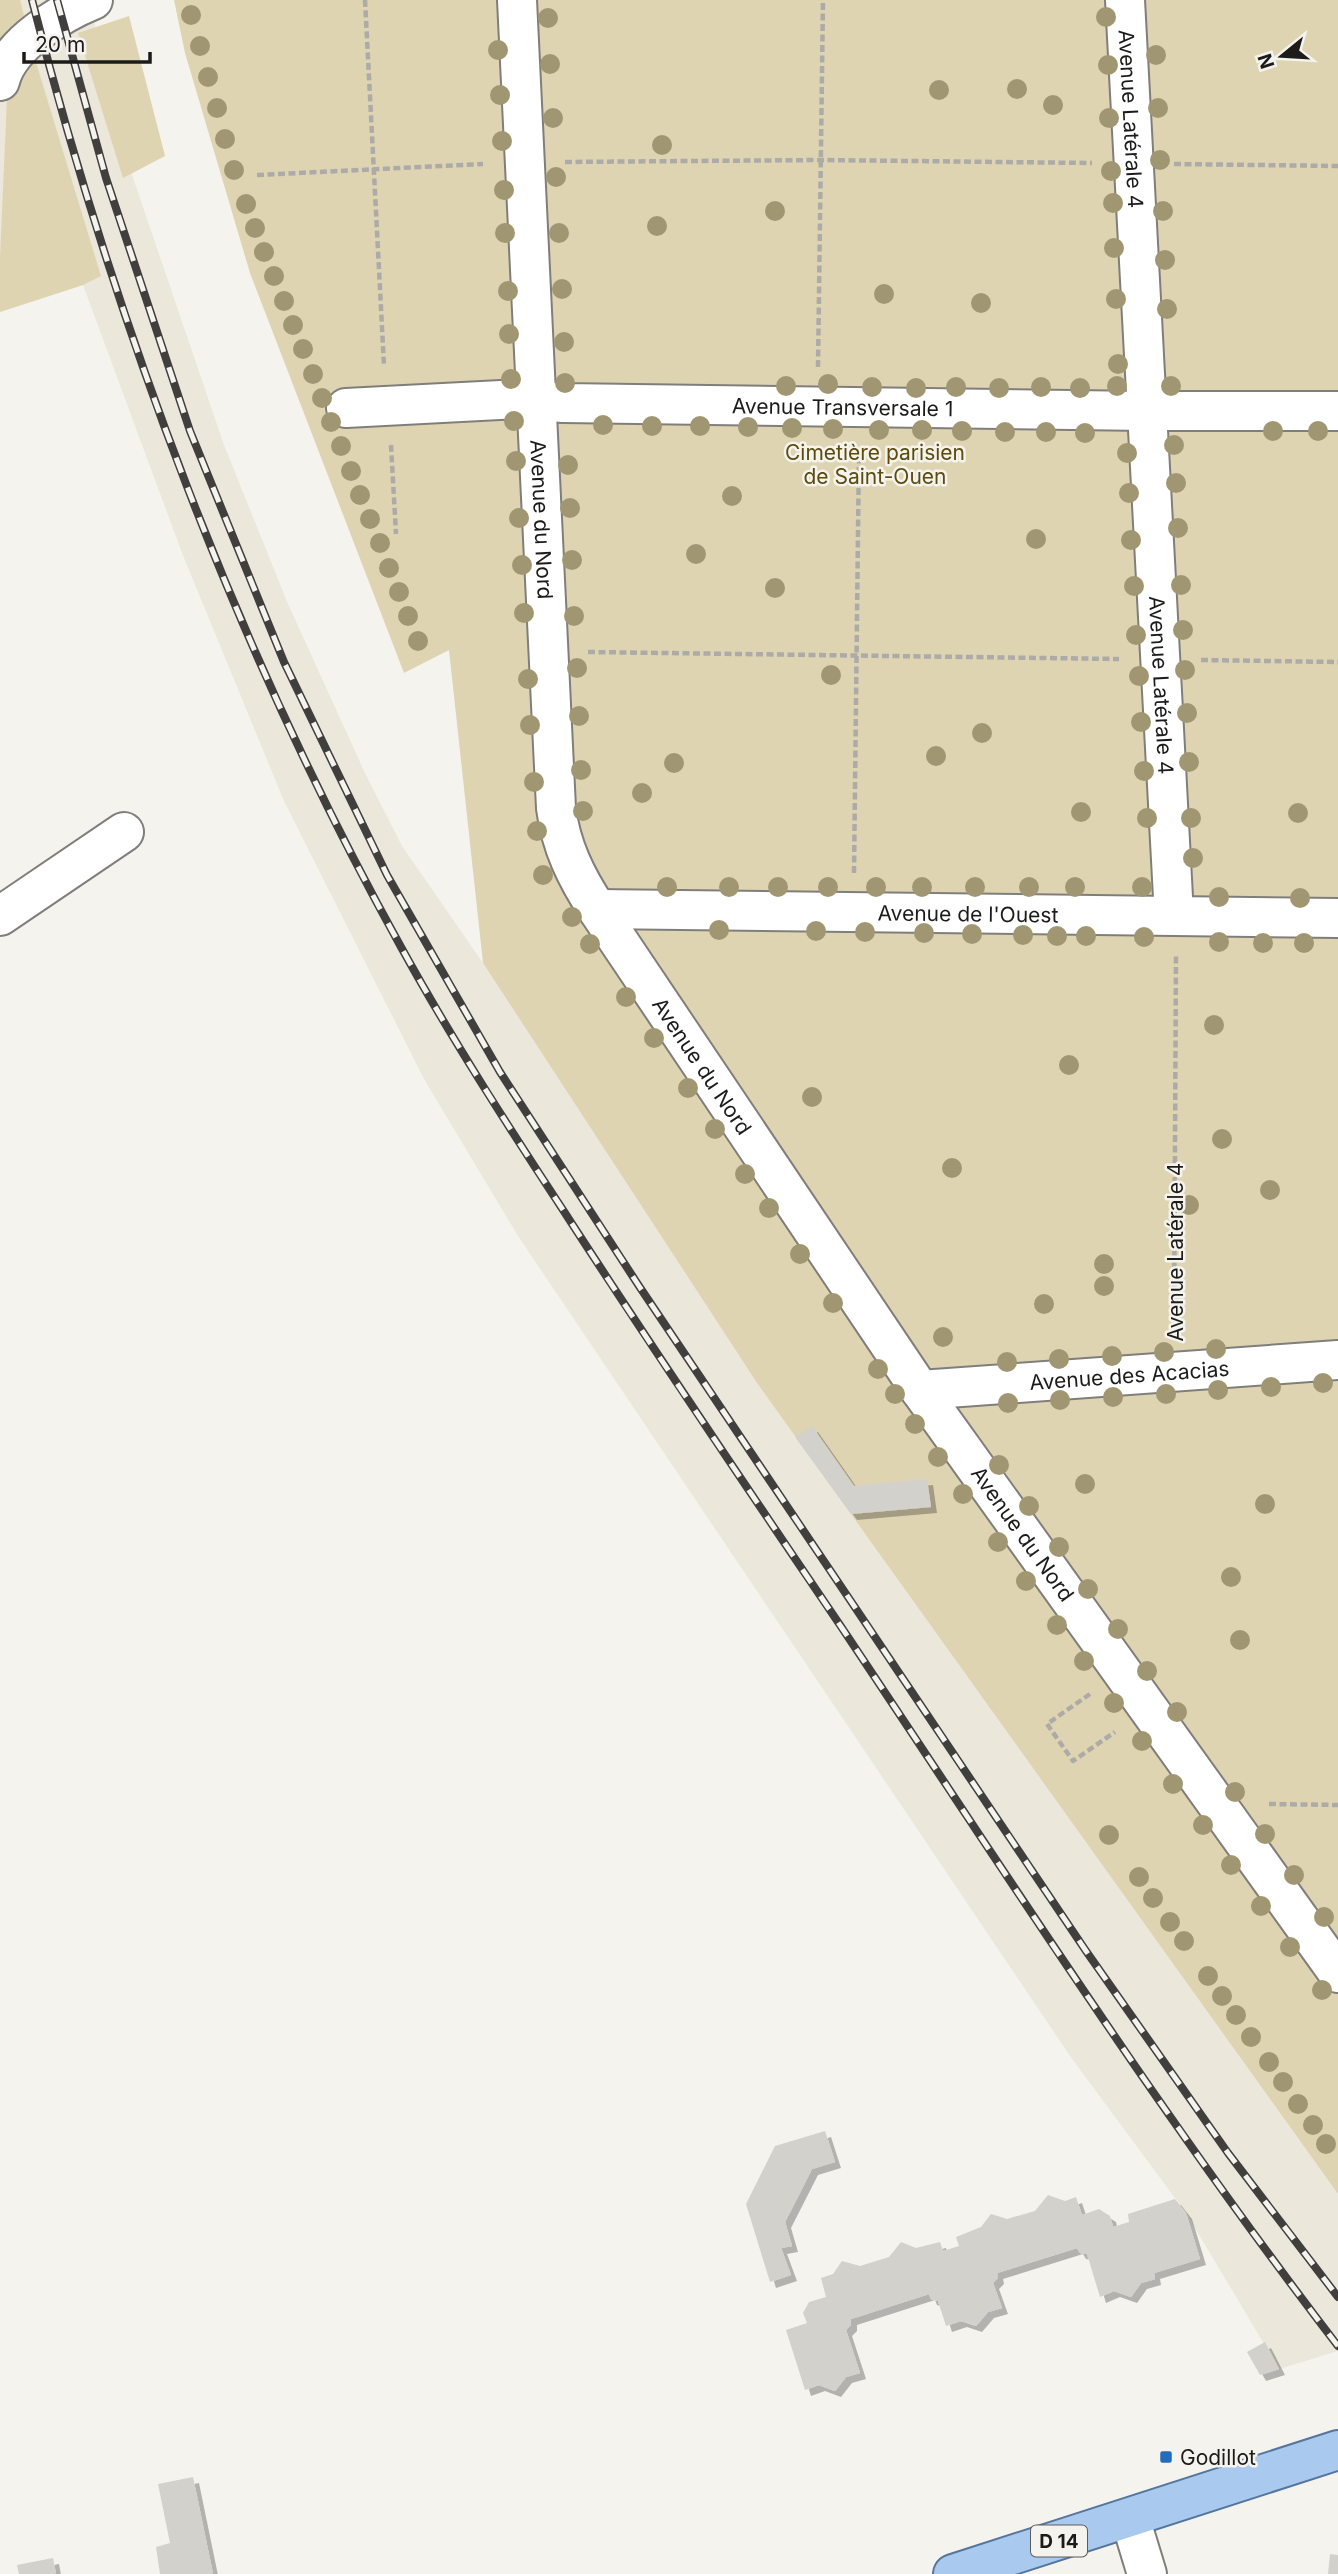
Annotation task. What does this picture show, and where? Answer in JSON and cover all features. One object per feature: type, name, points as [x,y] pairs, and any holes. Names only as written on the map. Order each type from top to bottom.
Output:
[{"type":"main road","name":"D 14","points":[[953,2574],[1338,2451]]},
{"type":"street","points":[[0,80],[13,57],[34,35],[75,8],[93,0]]},
{"type":"street","name":"Avenue du Nord","points":[[517,0],[559,833],[578,880],[920,1390],[1338,1973]]},
{"type":"street","name":"Avenue Latérale 4","points":[[1125,0],[1174,916]]},
{"type":"street","name":"Avenue Transversale 1","points":[[346,408],[538,401],[818,407],[1338,411]]},
{"type":"street","points":[[0,916],[124,832]]},
{"type":"street","name":"Avenue de l'Ouest","points":[[597,909],[1338,918]]},
{"type":"street","name":"Avenue des Acacias","points":[[920,1390],[1338,1360]]},
{"type":"street","points":[[1130,2518],[1147,2574]]},
{"type":"path","points":[[365,0],[386,405],[391,434],[397,534]]},
{"type":"path","points":[[818,407],[823,0]]},
{"type":"path","points":[[820,160],[1338,166]]},
{"type":"path","points":[[854,912],[859,407]]},
{"type":"path","points":[[549,652],[1338,662]]},
{"type":"path","name":"Avenue Latérale 4","points":[[1174,916],[1177,942],[1174,1371]]},
{"type":"path","points":[[1122,1672],[1047,1724],[1073,1762],[1149,1709]]},
{"type":"path","points":[[1234,1827],[1265,1804],[1338,1805]]},
{"type":"shaded area","points":[[0,0],[89,0],[128,163],[224,445],[288,604],[365,773],[402,846],[483,963],[757,1383],[1338,2194],[1338,2351],[1279,2369],[1186,2213],[1070,2056],[518,1236],[424,1079],[284,801],[182,553],[83,285],[0,312]]},
{"type":"green space","points":[[0,0],[20,0],[26,24],[0,51]]},
{"type":"green space","name":"Cimetière parisien de Saint-Ouen","points":[[174,0],[1338,0],[1338,2194],[757,1383],[483,963],[449,650],[404,673],[250,273],[185,53]]},
{"type":"green space","points":[[129,16],[165,156],[123,178],[78,33]]},
{"type":"green space","points":[[35,59],[101,276],[83,285],[0,312],[7,98],[18,73]]},
{"type":"building","points":[[812,1426],[854,1486],[927,1479],[931,1507],[851,1514],[795,1437]]},
{"type":"building","points":[[825,2131],[835,2162],[812,2169],[785,2222],[792,2246],[781,2248],[791,2275],[770,2282],[746,2204],[775,2146]]},
{"type":"building","points":[[1048,2195],[1065,2201],[1076,2197],[1082,2215],[1099,2209],[1110,2216],[1113,2227],[1129,2222],[1128,2214],[1175,2199],[1186,2213],[1200,2259],[1154,2273],[1155,2279],[1141,2283],[1131,2297],[1114,2291],[1100,2297],[1087,2254],[1080,2253],[1077,2248],[997,2273],[998,2278],[993,2283],[1002,2308],[988,2312],[976,2326],[961,2321],[946,2326],[938,2301],[931,2299],[929,2294],[851,2319],[851,2325],[846,2330],[860,2373],[846,2377],[835,2391],[819,2385],[805,2390],[786,2330],[807,2323],[803,2313],[809,2302],[826,2297],[821,2278],[833,2274],[842,2261],[860,2266],[889,2257],[901,2242],[916,2248],[940,2242],[943,2251],[959,2246],[956,2237],[981,2227],[991,2214],[1007,2219],[1035,2211]]},
{"type":"building","points":[[1265,2342],[1279,2369],[1260,2375],[1247,2352]]},
{"type":"building","points":[[193,2477],[213,2574],[160,2574],[156,2547],[170,2543],[158,2484]]},
{"type":"building","points":[[1330,2554],[1338,2555],[1338,2574],[1328,2574]]},
{"type":"building","points":[[53,2558],[56,2574],[19,2574],[17,2565]]},
{"type":"railway","points":[[32,0],[102,244],[186,485],[234,604],[286,721],[401,947],[480,1082],[703,1423],[1146,2082],[1338,2346]]},
{"type":"railway","points":[[57,0],[106,178],[190,431],[284,662],[387,875],[500,1072],[639,1286],[1086,1951],[1228,2153],[1338,2297]]},
{"type":"place","name":"Godillot","points":[[1166,2457]]}]
